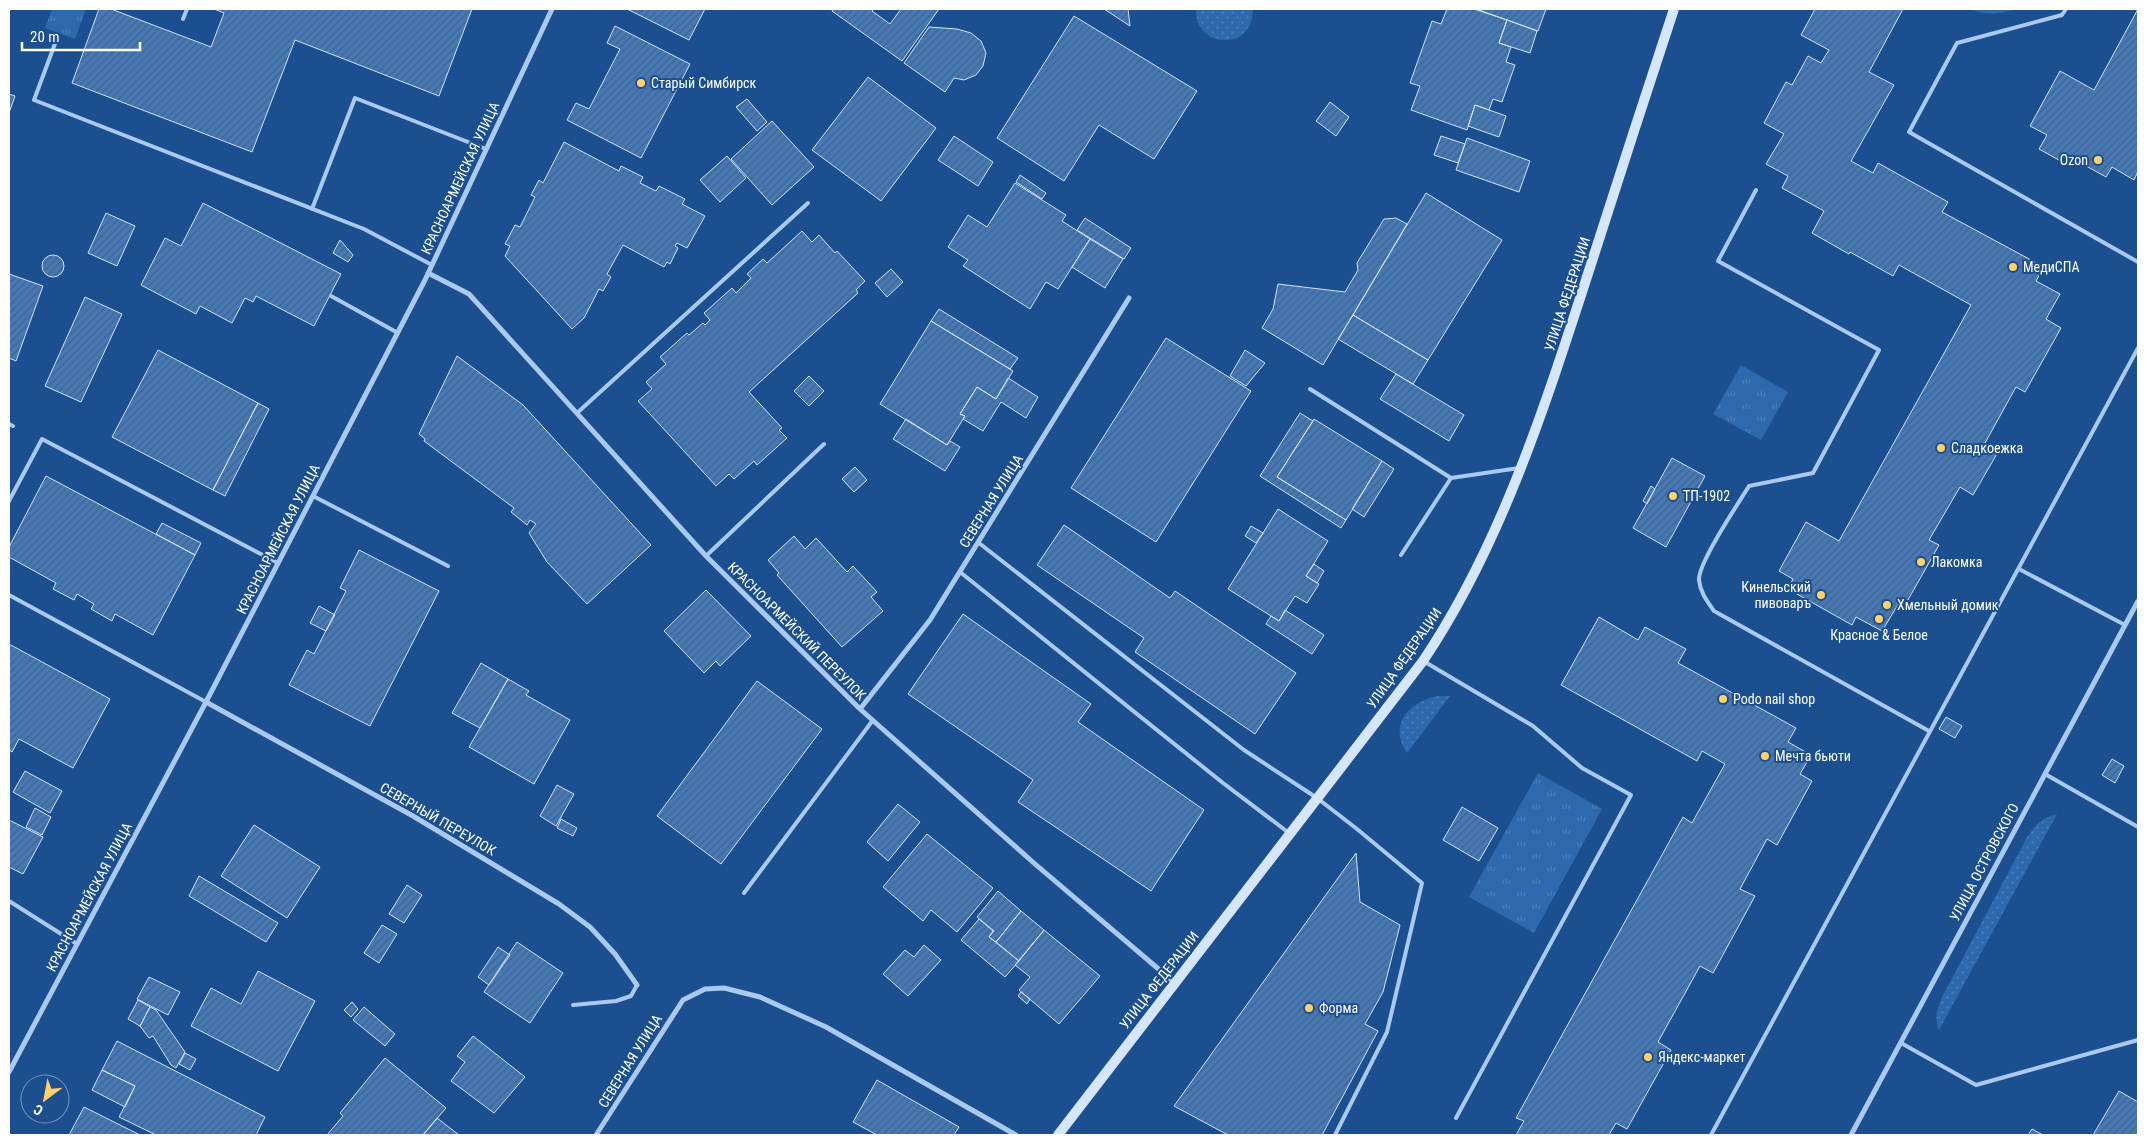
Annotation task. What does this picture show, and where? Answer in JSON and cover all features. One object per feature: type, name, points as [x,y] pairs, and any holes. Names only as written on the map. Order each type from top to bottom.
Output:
[{"type":"main road","name":"УЛИЦА ФЕДЕРАЦИИ","points":[[1058,1135],[1423,661],[1466,590],[1522,468],[1547,400],[1674,9]]},
{"type":"street","name":"КРАСНОАРМЕЙСКАЯ УЛИЦА","points":[[9,1072],[206,702],[398,333],[432,265],[552,9]]},
{"type":"street","name":"КРАСНОАРМЕЙСКИЙ ПЕРЕУЛОК","points":[[428,273],[469,294],[706,556],[860,709],[1035,864],[1175,983]]},
{"type":"street","name":"СЕВЕРНАЯ УЛИЦА","points":[[860,709],[930,620],[1129,298]]},
{"type":"street","name":"УЛИЦА ОСТРОВСКОГО","points":[[1851,1135],[2138,600]]},
{"type":"street","name":"СЕВЕРНЫЙ ПЕРЕУЛОК","points":[[206,702],[413,816],[559,904],[590,927],[615,954],[637,985]]},
{"type":"street","name":"СЕВЕРНАЯ УЛИЦА","points":[[596,1135],[683,1000],[705,989],[724,988],[760,998],[826,1027],[1016,1135]]},
{"type":"lane","points":[[183,19],[187,9]]},
{"type":"lane","points":[[2066,9],[2062,15],[1957,43],[1909,132],[2138,262]]},
{"type":"lane","points":[[56,40],[34,100],[364,229],[432,265]]},
{"type":"lane","points":[[312,209],[355,98],[486,149]]},
{"type":"lane","points":[[1756,190],[1718,261],[1880,350],[1813,473],[1749,486],[1704,561],[1699,578],[1702,594],[1714,611],[1929,731]]},
{"type":"lane","points":[[577,413],[808,203]]},
{"type":"lane","points":[[331,296],[398,333]]},
{"type":"lane","points":[[1711,1135],[2138,348]]},
{"type":"lane","points":[[1310,389],[1451,478],[1522,468]]},
{"type":"lane","points":[[9,502],[42,439],[278,563]]},
{"type":"lane","points":[[706,556],[824,444]]},
{"type":"lane","points":[[1401,555],[1451,478]]},
{"type":"lane","points":[[313,496],[448,566]]},
{"type":"lane","points":[[978,543],[1244,750],[1316,798],[1422,882],[1387,1032],[1335,1135]]},
{"type":"lane","points":[[2019,569],[2125,625]]},
{"type":"lane","points":[[960,572],[1222,784],[1290,833]]},
{"type":"lane","points":[[9,595],[206,702]]},
{"type":"lane","points":[[1423,661],[1533,726],[1582,768],[1631,795],[1456,1118]]},
{"type":"lane","points":[[744,892],[873,720]]},
{"type":"lane","points":[[2044,774],[2138,827]]},
{"type":"lane","points":[[9,902],[77,944]]},
{"type":"lane","points":[[572,1005],[616,1001],[631,996],[637,985]]},
{"type":"lane","points":[[1901,1043],[1976,1085],[2138,1040]]},
{"type":"green space","points":[[52,9],[86,9],[75,39],[45,28]]},
{"type":"green space","points":[[1196,9],[1252,9],[1251,22],[1245,32],[1236,38],[1226,40],[1215,38],[1205,33],[1198,23]]},
{"type":"green space","points":[[1971,9],[2017,9],[1988,14]]},
{"type":"green space","points":[[1741,365],[1788,392],[1761,440],[1713,414]]},
{"type":"green space","points":[[1437,696],[1450,696],[1407,753],[1400,733],[1404,716],[1418,704]]},
{"type":"green space","points":[[1538,773],[1602,809],[1534,933],[1469,897]]},
{"type":"green space","points":[[2057,814],[1939,1030],[1936,1018],[1941,999],[2026,839],[2039,823]]},
{"type":"building","points":[[99,9],[111,9],[211,47],[224,13],[214,9],[472,9],[439,96],[295,40],[252,152],[72,83]]},
{"type":"building","points":[[627,9],[705,9],[689,40]]},
{"type":"building","points":[[833,9],[874,9],[872,11],[890,24],[901,9],[939,9],[902,61],[832,11]]},
{"type":"building","points":[[1104,9],[1128,9],[1130,26]]},
{"type":"building","points":[[1447,9],[1474,9],[1507,20],[1499,43],[1511,47],[1506,62],[1515,65],[1502,102],[1493,99],[1489,110],[1475,105],[1467,130],[1411,110],[1420,86],[1410,83],[1432,21],[1441,24]]},
{"type":"building","points":[[1476,9],[1546,9],[1538,31]]},
{"type":"building","points":[[1815,9],[1903,9],[1869,72],[1894,85],[1851,161],[1873,173],[1878,163],[1948,202],[1942,212],[2044,267],[2036,281],[2060,294],[2046,319],[2061,328],[2025,392],[2016,387],[1985,443],[1998,452],[1973,495],[1960,487],[1929,540],[1939,545],[1904,607],[1899,603],[1882,631],[1856,617],[1852,625],[1788,589],[1793,579],[1779,571],[1806,522],[1839,541],[1971,305],[1899,265],[1893,276],[1812,233],[1824,211],[1782,188],[1788,176],[1766,164],[1784,134],[1764,123],[1786,82],[1792,85],[1808,56],[1821,63],[1829,50],[1801,35]]},
{"type":"building","points":[[2138,9],[2138,171],[2134,180],[2112,167],[2106,177],[2070,157],[2066,164],[2039,149],[2047,135],[2030,126],[2060,71],[2094,90]]},
{"type":"building","points":[[1074,16],[1197,91],[1154,159],[1099,125],[1064,181],[997,138]]},
{"type":"building","points":[[1507,20],[1537,31],[1530,53],[1499,43]]},
{"type":"building","name":"Старый Симбирск","points":[[615,26],[690,64],[641,158],[567,120],[576,103],[589,109],[620,49],[607,43]]},
{"type":"building","points":[[929,27],[957,29],[971,33],[981,41],[986,53],[983,66],[976,75],[964,80],[954,78],[945,92],[904,63]]},
{"type":"building","points":[[868,77],[936,128],[881,201],[812,150]]},
{"type":"building","points":[[9,94],[15,96],[9,113]]},
{"type":"building","points":[[747,99],[767,122],[757,131],[736,107]]},
{"type":"building","points":[[1330,102],[1349,117],[1336,136],[1316,121]]},
{"type":"building","points":[[1475,105],[1506,116],[1499,137],[1468,126]]},
{"type":"building","points":[[772,121],[814,167],[772,205],[731,159]]},
{"type":"building","points":[[954,136],[993,162],[978,186],[938,160]]},
{"type":"building","points":[[1441,136],[1465,144],[1458,163],[1434,155]]},
{"type":"building","points":[[1467,138],[1530,161],[1519,192],[1456,170]]},
{"type":"building","points":[[564,142],[619,171],[621,166],[643,177],[640,183],[656,191],[659,186],[685,199],[682,204],[705,216],[687,248],[677,243],[675,246],[678,248],[670,264],[667,262],[664,267],[623,245],[607,274],[611,277],[603,291],[599,289],[584,318],[572,329],[505,256],[510,246],[505,244],[515,225],[520,227],[535,197],[531,195],[539,180],[543,183]]},
{"type":"building","points":[[727,156],[746,178],[720,202],[700,180]]},
{"type":"building","points":[[1020,175],[1046,193],[1042,199],[1016,182]]},
{"type":"building","points":[[1015,183],[1066,215],[1062,221],[1090,239],[1058,289],[1046,282],[1030,309],[963,266],[968,260],[948,247],[968,215],[987,227]]},
{"type":"building","points":[[1426,193],[1502,240],[1428,360],[1353,315]]},
{"type":"building","points":[[203,203],[341,274],[314,326],[256,296],[253,302],[245,298],[232,323],[200,306],[196,314],[141,285],[165,238],[181,246]]},
{"type":"building","points":[[106,213],[135,226],[117,266],[88,253]]},
{"type":"building","points":[[1085,218],[1131,248],[1124,259],[1077,230]]},
{"type":"building","points":[[1396,218],[1407,224],[1323,365],[1262,328],[1273,309],[1278,284],[1345,292],[1358,270],[1357,263],[1384,219]]},
{"type":"building","points":[[802,231],[812,242],[819,235],[865,281],[856,290],[858,293],[749,392],[782,428],[779,430],[787,438],[757,465],[754,461],[734,479],[729,474],[716,486],[638,401],[652,389],[646,382],[666,364],[660,357],[687,333],[689,335],[703,323],[705,325],[710,320],[704,313],[732,288],[736,293],[751,278],[747,274],[763,259],[767,263]]},
{"type":"building","points":[[1090,239],[1123,259],[1105,288],[1072,267]]},
{"type":"building","points":[[340,240],[353,255],[348,262],[333,253]]},
{"type":"building","points":[[53,255],[61,258],[64,266],[61,274],[53,277],[45,274],[42,266],[45,258]]},
{"type":"building","points":[[891,269],[903,282],[887,297],[875,283]]},
{"type":"building","points":[[9,274],[43,286],[16,361],[9,358]]},
{"type":"building","points":[[85,297],[122,314],[81,402],[45,386]]},
{"type":"building","points":[[939,309],[1018,358],[1010,369],[931,321]]},
{"type":"building","points":[[1353,315],[1428,360],[1413,384],[1338,339]]},
{"type":"building","points":[[931,321],[1013,371],[996,399],[977,387],[960,414],[965,416],[947,445],[880,404]]},
{"type":"building","points":[[1166,338],[1251,391],[1156,542],[1071,488]]},
{"type":"building","points":[[158,350],[258,403],[213,490],[112,437]]},
{"type":"building","points":[[1245,350],[1265,363],[1246,386],[1230,376]]},
{"type":"building","points":[[457,356],[523,405],[651,545],[587,604],[547,562],[529,533],[536,524],[530,520],[527,525],[511,512],[514,508],[424,441],[425,439],[419,434]]},
{"type":"building","points":[[1396,374],[1464,415],[1449,441],[1380,399]]},
{"type":"building","points":[[809,376],[824,391],[809,406],[794,391]]},
{"type":"building","points":[[1008,378],[1038,397],[1026,418],[1001,402],[983,431],[963,419],[965,416],[960,414],[977,387],[996,399]]},
{"type":"building","points":[[258,403],[269,409],[225,496],[213,490]]},
{"type":"building","points":[[1300,413],[1313,421],[1277,477],[1346,520],[1341,528],[1260,476]]},
{"type":"building","points":[[906,419],[947,445],[950,441],[960,447],[945,471],[893,439]]},
{"type":"building","points":[[1314,419],[1382,461],[1346,520],[1277,477]]},
{"type":"building","name":"ТП-1902","points":[[1672,458],[1705,476],[1666,547],[1633,528]]},
{"type":"building","points":[[1382,461],[1394,469],[1364,517],[1352,509]]},
{"type":"building","points":[[855,467],[867,480],[854,492],[842,479]]},
{"type":"building","points":[[46,476],[195,555],[153,635],[115,614],[112,621],[91,609],[94,604],[77,594],[74,600],[53,589],[56,583],[9,557],[9,547]]},
{"type":"building","points":[[1651,486],[1655,489],[1647,504],[1643,501]]},
{"type":"building","points":[[1278,509],[1328,541],[1306,576],[1319,584],[1307,603],[1295,596],[1279,621],[1228,589]]},
{"type":"building","points":[[162,523],[201,543],[195,555],[156,534]]},
{"type":"building","points":[[1064,525],[1170,598],[1175,591],[1296,673],[1255,734],[1135,652],[1144,638],[1037,565]]},
{"type":"building","points":[[1251,526],[1263,533],[1256,543],[1245,536]]},
{"type":"building","points":[[794,536],[805,549],[816,538],[847,572],[853,566],[877,592],[871,597],[883,611],[842,647],[777,575],[779,573],[768,560]]},
{"type":"building","points":[[359,550],[439,591],[370,726],[289,685],[307,650],[314,654],[346,591],[340,588]]},
{"type":"building","points":[[1314,564],[1324,571],[1317,583],[1306,576]]},
{"type":"building","points":[[706,590],[751,636],[720,666],[716,661],[704,673],[664,631]]},
{"type":"building","points":[[319,606],[335,615],[326,631],[310,623]]},
{"type":"building","points":[[1285,610],[1324,635],[1312,654],[1266,624],[1271,616],[1279,621]]},
{"type":"building","points":[[963,614],[1091,704],[1078,722],[1204,810],[1151,891],[1018,802],[1033,780],[908,694]]},
{"type":"building","points":[[1599,617],[1638,640],[1645,627],[1686,649],[1678,663],[1796,728],[1788,742],[1811,755],[1800,774],[1812,781],[1777,845],[1767,839],[1740,889],[1755,896],[1713,973],[1700,966],[1658,1042],[1671,1050],[1627,1129],[1616,1123],[1609,1135],[1516,1135],[1524,1121],[1516,1118],[1683,817],[1692,823],[1725,764],[1702,751],[1697,761],[1561,685]]},
{"type":"building","points":[[9,644],[110,699],[73,768],[19,739],[12,752],[9,750]]},
{"type":"building","points":[[481,663],[508,679],[480,728],[452,713]]},
{"type":"building","points":[[508,679],[529,691],[526,695],[570,720],[534,784],[469,747]]},
{"type":"building","points":[[757,681],[822,729],[721,864],[657,816]]},
{"type":"building","points":[[1946,717],[1962,726],[1955,738],[1939,729]]},
{"type":"building","points":[[2112,759],[2124,766],[2115,783],[2102,775]]},
{"type":"building","points":[[25,771],[62,791],[50,813],[13,792]]},
{"type":"building","points":[[557,785],[574,794],[556,826],[540,816]]},
{"type":"building","points":[[898,804],[920,822],[888,861],[867,842]]},
{"type":"building","points":[[1462,807],[1498,828],[1479,861],[1443,840]]},
{"type":"building","points":[[35,808],[51,817],[42,835],[26,827]]},
{"type":"building","points":[[561,819],[577,828],[573,836],[557,828]]},
{"type":"building","points":[[9,820],[43,837],[23,874],[9,867]]},
{"type":"building","points":[[254,825],[320,867],[287,918],[221,876]]},
{"type":"building","points":[[927,834],[993,888],[957,932],[931,910],[923,921],[883,887]]},
{"type":"building","name":"Форма","points":[[1356,853],[1360,902],[1400,925],[1383,992],[1365,1024],[1378,1031],[1322,1135],[1228,1135],[1174,1106]]},
{"type":"building","points":[[199,876],[278,923],[266,942],[189,896]]},
{"type":"building","points":[[407,885],[422,895],[404,923],[389,914]]},
{"type":"building","points":[[998,891],[1021,911],[996,942],[989,937],[994,931],[977,917]]},
{"type":"building","points":[[1021,911],[1044,930],[1019,961],[996,942]]},
{"type":"building","points":[[979,919],[993,931],[989,937],[1019,961],[1005,977],[961,940]]},
{"type":"building","points":[[382,925],[397,934],[379,963],[364,953]]},
{"type":"building","points":[[1044,930],[1100,976],[1059,1024],[1019,990],[1030,977],[1015,965]]},
{"type":"building","points":[[517,942],[563,973],[530,1023],[484,992]]},
{"type":"building","points":[[924,945],[941,960],[908,996],[883,974],[905,950],[914,957]]},
{"type":"building","points":[[498,947],[510,955],[489,985],[478,977]]},
{"type":"building","points":[[258,971],[315,1001],[278,1071],[191,1026],[211,988],[241,1004]]},
{"type":"building","points":[[149,977],[180,992],[168,1015],[137,999]]},
{"type":"building","points":[[1021,992],[1030,999],[1027,1004],[1018,996]]},
{"type":"building","points":[[138,1000],[150,1007],[140,1026],[128,1019]]},
{"type":"building","points":[[352,1002],[358,1009],[351,1017],[344,1010]]},
{"type":"building","points":[[150,1007],[156,1010],[185,1052],[176,1068],[171,1065],[153,1036],[149,1038],[140,1026]]},
{"type":"building","points":[[364,1007],[395,1034],[385,1046],[353,1020]]},
{"type":"building","points":[[473,1036],[525,1077],[494,1113],[451,1081],[465,1062],[457,1056]]},
{"type":"building","points":[[117,1041],[265,1117],[256,1135],[156,1135],[119,1117],[135,1086],[102,1070]]},
{"type":"building","points":[[185,1053],[196,1059],[190,1070],[179,1064]]},
{"type":"building","points":[[385,1058],[446,1108],[423,1135],[327,1135],[343,1116],[340,1113]]},
{"type":"building","points":[[102,1070],[135,1086],[125,1107],[92,1090]]},
{"type":"building","points":[[877,1080],[959,1127],[954,1135],[877,1135],[853,1122]]},
{"type":"building","points":[[2119,1091],[2138,1102],[2138,1135],[2093,1135]]},
{"type":"building","points":[[84,1107],[140,1135],[69,1135]]},
{"type":"building","points":[[437,1118],[459,1135],[423,1135]]},
{"type":"building","points":[[2032,1129],[2043,1135],[2028,1135]]},
{"type":"place","name":"Старый Симбирск","points":[[641,83]]},
{"type":"place","name":"Ozon","points":[[2098,160]]},
{"type":"place","name":"МедиСПА","points":[[2013,267]]},
{"type":"place","name":"Сладкоежка","points":[[1941,448]]},
{"type":"place","name":"ТП-1902","points":[[1673,496]]},
{"type":"place","name":"Лакомка","points":[[1921,562]]},
{"type":"place","name":"Кинельский пивоваръ","points":[[1821,595]]},
{"type":"place","name":"Хмельный домик","points":[[1887,605]]},
{"type":"place","name":"Красное & Белое","points":[[1879,619]]},
{"type":"place","name":"Podo nail shop","points":[[1723,699]]},
{"type":"place","name":"Мечта бьюти","points":[[1765,756]]},
{"type":"place","name":"Форма","points":[[1309,1008]]},
{"type":"place","name":"Яндекс-маркет","points":[[1648,1057]]}]
